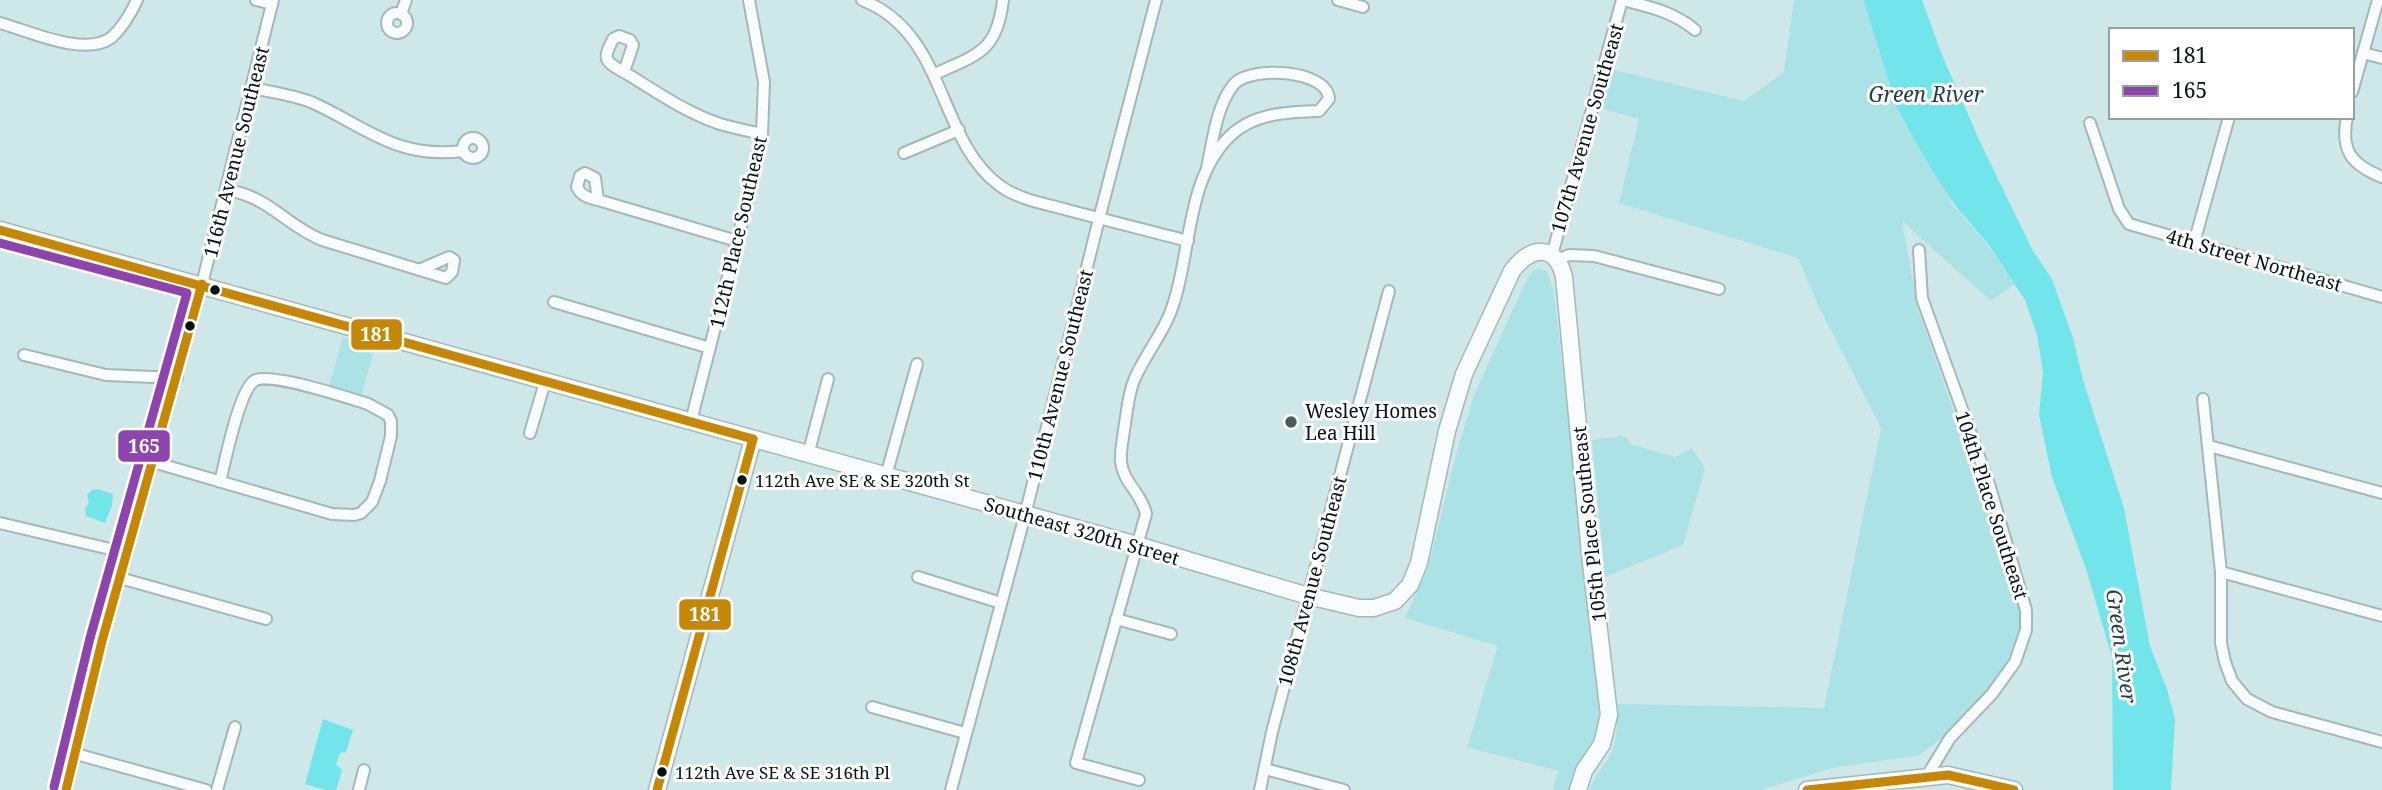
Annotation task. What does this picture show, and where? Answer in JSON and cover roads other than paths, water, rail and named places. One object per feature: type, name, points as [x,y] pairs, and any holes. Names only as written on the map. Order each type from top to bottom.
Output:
[{"type":"street","points":[[0,23],[75,44],[96,44],[105,41],[119,29],[137,0]]},
{"type":"street","points":[[256,0],[273,2]]},
{"type":"street","points":[[401,14],[406,0]]},
{"type":"street","name":"112th Place Southeast","points":[[691,421],[762,134],[764,82],[749,0]]},
{"type":"street","points":[[862,0],[880,8],[900,25],[917,46],[935,74],[958,130],[986,173],[1005,189],[1099,219],[1188,241]]},
{"type":"street","points":[[935,74],[978,53],[990,41],[1000,23],[1003,0]]},
{"type":"street","name":"110th Avenue Southeast","points":[[951,790],[1025,515],[1156,0]]},
{"type":"street","points":[[1338,0],[1363,7]]},
{"type":"street","points":[[1623,0],[1682,18],[1695,30]]},
{"type":"street","name":"107th Avenue Southeast","points":[[1554,258],[1623,0]]},
{"type":"street","points":[[2354,85],[2378,0]]},
{"type":"street","name":"116th Avenue Southeast","points":[[66,790],[102,641],[227,190],[273,2]]},
{"type":"street","points":[[2363,53],[2382,58]]},
{"type":"street","points":[[624,72],[697,114],[720,124],[762,134]]},
{"type":"street","points":[[1139,780],[1076,763],[1146,514],[1141,498],[1128,480],[1121,461],[1131,389],[1167,324],[1181,279],[1218,116],[1233,86],[1255,73],[1283,73],[1324,85],[1329,92],[1329,99],[1318,111],[1270,115],[1252,120],[1238,128],[1214,155],[1207,168]]},
{"type":"street","points":[[252,88],[307,101],[392,144],[443,154],[463,151]]},
{"type":"street","points":[[2194,243],[2228,119]]},
{"type":"street","points":[[2347,119],[2346,144],[2352,159],[2368,172],[2382,177]]},
{"type":"street","name":"4th Street Northeast","points":[[2090,123],[2119,209],[2126,222],[2382,297]]},
{"type":"street","points":[[904,153],[958,130]]},
{"type":"street","points":[[227,190],[247,194],[263,202],[313,236],[419,270]]},
{"type":"street","points":[[598,200],[737,241]]},
{"type":"street","name":"Southeast 320th Street","points":[[0,230],[1137,545],[1308,596],[1368,608],[1395,601],[1410,585],[1417,571],[1452,411],[1471,356],[1509,277],[1520,260],[1529,253],[1538,251],[1554,258]]},
{"type":"street","name":"104th Place Southeast","points":[[1919,250],[1922,298],[1989,484],[2026,610],[2026,630],[2015,662],[1993,694],[1950,738],[1927,783]]},
{"type":"street","points":[[1554,258],[1569,255],[1594,256],[1719,289]]},
{"type":"street","name":"105th Place Southeast","points":[[1554,258],[1563,270],[1567,294],[1590,554],[1609,715],[1602,744],[1584,771],[1578,790]]},
{"type":"street","name":"108th Avenue Southeast","points":[[1260,790],[1272,732],[1388,292]]},
{"type":"street","points":[[554,302],[710,348]]},
{"type":"street","points":[[24,355],[106,375],[177,378]]},
{"type":"street","points":[[886,476],[916,364]]},
{"type":"street","points":[[153,462],[220,482],[332,514],[347,516],[361,513],[372,502],[391,436],[391,421],[388,415],[368,404],[265,377],[254,381],[240,406],[220,482]]},
{"type":"street","points":[[808,454],[828,379]]},
{"type":"street","points":[[530,433],[545,382]]},
{"type":"street","points":[[2203,399],[2221,572],[2221,643],[2227,669],[2243,695],[2256,705],[2279,715],[2382,742]]},
{"type":"street","points":[[657,790],[753,439]]},
{"type":"street","points":[[2209,446],[2382,493]]},
{"type":"street","points":[[0,523],[127,553]]},
{"type":"street","points":[[2221,572],[2382,616]]},
{"type":"street","points":[[918,577],[1001,603]]},
{"type":"street","points":[[120,578],[266,619]]},
{"type":"street","points":[[1116,619],[1171,634]]},
{"type":"street","points":[[872,707],[965,733]]},
{"type":"street","points":[[217,790],[235,727]]},
{"type":"street","points":[[76,754],[206,790]]},
{"type":"street","points":[[1265,769],[1344,790]]},
{"type":"street","points":[[359,790],[364,770]]},
{"type":"street","points":[[1807,790],[1927,783],[1956,776],[2014,790]]},
{"type":"water","name":"Green River","points":[[1864,0],[1922,0],[1942,55],[1981,144],[2033,251],[2052,279],[2073,338],[2083,380],[2124,508],[2150,646],[2167,689],[2175,719],[2171,790],[2113,790],[2112,657],[2086,569],[2052,477],[2039,415],[2043,372],[2037,335],[2025,300],[1989,245],[1957,208],[1897,108]]},
{"type":"water","points":[[98,489],[113,494],[112,506],[105,523],[86,516],[85,509],[89,502],[87,495]]},
{"type":"water","points":[[323,719],[353,730],[346,752],[340,753],[336,764],[342,770],[336,790],[305,784]]},
{"type":"place","name":"Wesley Homes Lea Hill","points":[[1291,422]]},
{"type":"place","name":"112th Ave SE & SE 320th St","points":[[742,480]]},
{"type":"place","name":"112th Ave SE & SE 316th Pl","points":[[662,772]]}]
